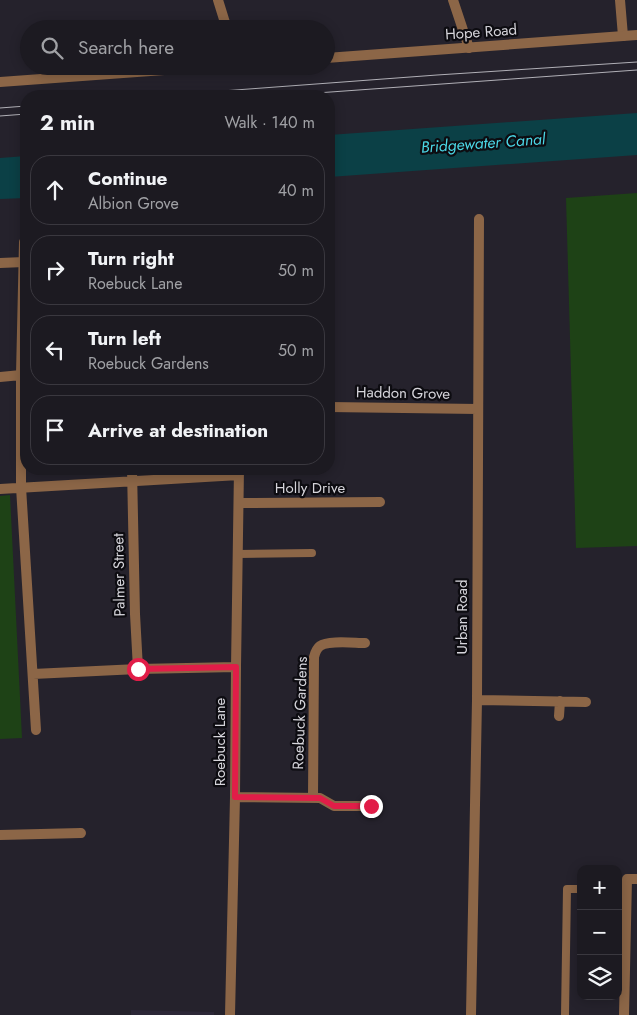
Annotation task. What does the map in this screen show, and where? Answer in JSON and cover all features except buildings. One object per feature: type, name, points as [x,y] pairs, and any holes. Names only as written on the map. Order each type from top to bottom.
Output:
[{"type":"street","points":[[218,0],[224,20]]},
{"type":"street","points":[[453,0],[469,48]]},
{"type":"street","points":[[620,0],[623,36]]},
{"type":"street","name":"Hope Road","points":[[335,57],[637,35]]},
{"type":"street","points":[[0,82],[96,75]]},
{"type":"street","name":"Urban Road","points":[[471,1015],[477,700],[479,219]]},
{"type":"street","points":[[0,263],[20,262]]},
{"type":"street","points":[[0,377],[20,375]]},
{"type":"street","name":"Haddon Grove","points":[[335,407],[478,409]]},
{"type":"street","points":[[21,475],[36,730]]},
{"type":"street","name":"Palmer Street","points":[[132,475],[138,669]]},
{"type":"street","points":[[0,489],[203,475]]},
{"type":"street","name":"Roebuck Lane","points":[[230,1015],[239,475]]},
{"type":"street","name":"Holly Drive","points":[[239,503],[380,502]]},
{"type":"street","name":"Roebuck Gardens","points":[[313,798],[315,652],[319,647],[329,643],[365,643]]},
{"type":"street","points":[[32,674],[236,667]]},
{"type":"street","points":[[477,700],[586,702]]},
{"type":"street","points":[[559,716],[560,701]]},
{"type":"street","points":[[235,797],[320,798],[334,806],[371,806]]},
{"type":"street","points":[[0,835],[81,833]]},
{"type":"street","points":[[624,1015],[627,884]]},
{"type":"lane","points":[[238,554],[312,553]]},
{"type":"lane","points":[[565,1015],[567,889],[577,889]]},
{"type":"shaded area","points":[[131,1010],[214,1012],[214,1015],[131,1015]]},
{"type":"green space","points":[[637,193],[637,546],[576,548],[566,198]]},
{"type":"green space","points":[[10,495],[22,738],[0,739],[0,496]]},
{"type":"water","name":"Bridgewater Canal","points":[[637,113],[637,155],[335,177],[335,135]]},
{"type":"water","points":[[20,156],[20,198],[0,199],[0,158]]},
{"type":"tram line","points":[[236,90],[637,62]]},
{"type":"tram line","points":[[335,92],[637,70]]},
{"type":"tram line","points":[[0,108],[20,106]]},
{"type":"tram line","points":[[0,116],[20,114]]},
{"type":"route","points":[[138,669],[236,667],[235,797],[320,798],[334,806],[371,806]]}]
